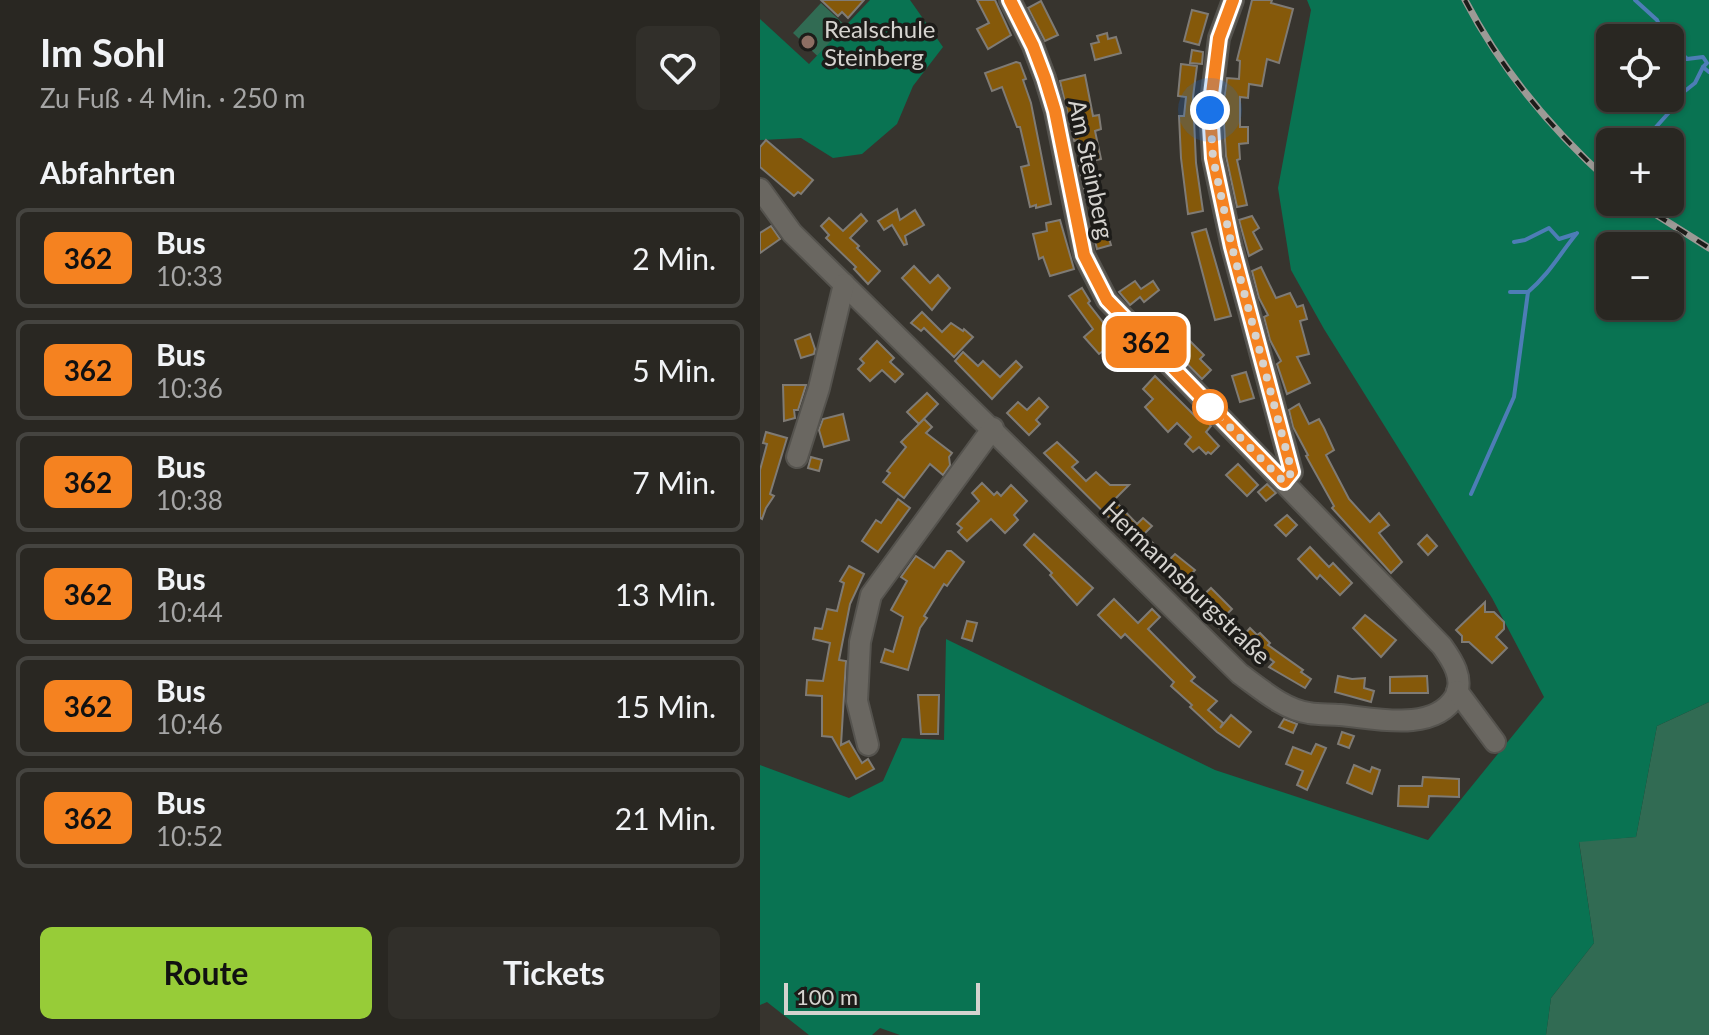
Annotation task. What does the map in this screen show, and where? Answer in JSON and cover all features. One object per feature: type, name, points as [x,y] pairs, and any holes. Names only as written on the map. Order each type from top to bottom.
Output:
[{"type":"street","name":"Am Steinberg","points":[[1010,0],[1045,78],[1055,111],[1084,255],[1107,300],[1442,646],[1458,674],[1457,691]]},
{"type":"street","points":[[1233,0],[1219,38],[1210,110],[1213,158],[1232,247],[1292,472],[1284,482]]},
{"type":"street","name":"Hermannsburgstraße","points":[[760,189],[792,233],[993,428],[1205,641],[1240,674],[1274,699],[1307,713],[1386,721],[1426,717],[1444,709],[1457,691]]},
{"type":"street","points":[[797,457],[819,388],[844,284]]},
{"type":"street","points":[[868,745],[857,701],[860,642],[871,595],[993,428]]},
{"type":"street","points":[[1457,691],[1495,742]]},
{"type":"green space","points":[[870,0],[910,0],[943,47],[913,86],[897,124],[862,154],[833,158],[801,138],[760,140],[760,19],[809,64]]},
{"type":"green space","points":[[1307,0],[1709,0],[1709,702],[1657,726],[1636,837],[1579,842],[1594,943],[1551,998],[1546,1035],[900,1035],[880,1028],[872,1035],[809,1035],[767,1002],[760,1005],[760,765],[849,798],[883,781],[902,738],[944,740],[946,639],[1215,770],[1428,840],[1544,697],[1492,598],[1324,329],[1291,270],[1278,188],[1311,10]]},
{"type":"green space","points":[[821,3],[875,53],[845,82],[793,33]]},
{"type":"green space","points":[[1709,702],[1709,1035],[1546,1035],[1551,998],[1594,943],[1579,841],[1636,837],[1657,726]]},
{"type":"building","points":[[821,0],[864,0],[848,18],[842,12],[838,16]]},
{"type":"building","points":[[977,0],[995,0],[1011,35],[988,49],[977,29],[989,23]]},
{"type":"building","points":[[1252,0],[1272,0],[1271,3],[1293,9],[1279,63],[1267,59],[1262,86],[1249,84],[1248,98],[1240,97],[1240,127],[1248,127],[1248,143],[1239,144],[1240,159],[1237,160],[1247,205],[1237,207],[1226,156],[1223,107],[1227,78],[1239,79],[1240,61],[1237,60]]},
{"type":"building","points":[[1041,1],[1058,35],[1045,41],[1028,8]]},
{"type":"building","points":[[1192,10],[1208,14],[1199,45],[1184,41]]},
{"type":"building","points":[[1107,33],[1108,39],[1116,37],[1121,53],[1095,60],[1091,44],[1099,42],[1097,36]]},
{"type":"building","points":[[1192,50],[1203,52],[1202,64],[1190,63]]},
{"type":"building","points":[[1020,63],[1026,79],[1023,80],[1031,103],[1051,204],[1036,208],[1036,205],[1030,207],[1021,167],[1029,165],[1020,127],[1017,127],[1002,87],[992,91],[985,73]]},
{"type":"building","points":[[1181,64],[1197,66],[1193,97],[1196,163],[1203,211],[1188,214],[1179,116],[1184,116],[1186,97],[1178,96]]},
{"type":"building","points":[[1085,75],[1093,116],[1099,115],[1101,129],[1095,131],[1101,159],[1083,163],[1078,140],[1074,141],[1060,81]]},
{"type":"building","points":[[766,140],[813,180],[801,194],[798,192],[794,196],[760,167],[760,147]]},
{"type":"building","points":[[1091,164],[1099,201],[1087,203],[1079,166]]},
{"type":"building","points":[[897,209],[900,220],[915,210],[924,225],[905,236],[907,244],[904,245],[892,225],[884,230],[878,221]]},
{"type":"building","points":[[861,214],[867,221],[850,238],[880,271],[868,284],[854,269],[856,267],[826,238],[829,235],[821,226],[829,218],[843,231]]},
{"type":"building","points":[[1252,216],[1259,228],[1253,232],[1262,249],[1249,256],[1239,220]]},
{"type":"building","points":[[1060,220],[1074,269],[1050,276],[1043,257],[1039,259],[1033,234],[1047,231],[1046,223]]},
{"type":"building","points":[[771,226],[780,239],[760,253],[760,233]]},
{"type":"building","points":[[1106,229],[1111,245],[1097,249],[1093,233]]},
{"type":"building","points":[[1206,229],[1231,316],[1215,320],[1192,233]]},
{"type":"building","points":[[914,266],[930,283],[938,275],[950,288],[932,310],[902,278]]},
{"type":"building","points":[[1261,267],[1276,298],[1290,293],[1297,307],[1303,305],[1307,319],[1300,321],[1309,354],[1297,357],[1310,383],[1287,394],[1277,364],[1281,361],[1270,340],[1264,317],[1268,315],[1259,298],[1252,271]]},
{"type":"building","points":[[1135,281],[1141,289],[1153,281],[1159,290],[1144,302],[1140,297],[1130,305],[1119,292]]},
{"type":"building","points":[[1082,288],[1090,301],[1088,303],[1106,326],[1140,360],[1129,370],[1108,347],[1099,354],[1084,337],[1093,329],[1069,296]]},
{"type":"building","points":[[922,312],[942,332],[951,323],[973,337],[954,357],[924,328],[921,331],[911,323]]},
{"type":"building","points":[[1167,327],[1173,333],[1177,328],[1204,355],[1200,359],[1211,370],[1202,379],[1159,335]]},
{"type":"building","points":[[810,334],[814,354],[801,358],[795,340]]},
{"type":"building","points":[[877,341],[894,358],[890,362],[903,374],[895,382],[882,370],[870,381],[858,369],[864,363],[860,359]]},
{"type":"building","points":[[963,352],[978,366],[983,361],[1000,377],[1016,361],[1022,367],[992,399],[955,361]]},
{"type":"building","points":[[1246,372],[1254,398],[1240,402],[1232,376]]},
{"type":"building","points":[[1155,376],[1199,420],[1202,417],[1211,426],[1206,432],[1219,446],[1211,454],[1206,454],[1199,447],[1193,452],[1185,444],[1191,437],[1177,423],[1168,432],[1145,407],[1153,399],[1143,389]]},
{"type":"building","points":[[783,385],[806,385],[798,410],[794,410],[795,418],[784,421]]},
{"type":"building","points":[[927,393],[938,404],[919,424],[907,412]]},
{"type":"building","points":[[1039,398],[1048,407],[1036,420],[1040,424],[1029,435],[1007,413],[1018,402],[1027,410]]},
{"type":"building","points":[[1299,404],[1309,424],[1319,419],[1324,428],[1334,450],[1326,455],[1349,499],[1370,522],[1379,513],[1389,525],[1379,533],[1402,562],[1391,573],[1332,508],[1334,506],[1293,427],[1289,410]]},
{"type":"building","points":[[843,414],[849,440],[824,447],[819,430],[823,419]]},
{"type":"building","points":[[924,419],[932,427],[926,433],[952,453],[950,465],[943,475],[930,464],[904,498],[883,482],[890,473],[887,471],[906,447],[901,442]]},
{"type":"building","points":[[766,432],[787,438],[770,494],[774,496],[762,519],[760,470],[767,444],[763,443]]},
{"type":"building","points":[[1057,442],[1078,462],[1072,467],[1086,481],[1096,472],[1110,485],[1129,485],[1114,500],[1137,524],[1143,518],[1152,526],[1144,534],[1169,560],[1175,554],[1195,570],[1182,584],[1168,572],[1166,574],[1044,453]]},
{"type":"building","points":[[811,457],[822,460],[819,471],[808,468]]},
{"type":"building","points":[[1238,464],[1258,485],[1247,496],[1226,475]]},
{"type":"building","points":[[982,483],[994,495],[997,492],[1001,496],[1011,485],[1027,501],[1014,515],[1018,520],[1005,533],[991,519],[967,541],[958,532],[962,528],[957,524],[979,501],[972,493]]},
{"type":"building","points":[[1267,484],[1276,493],[1266,501],[1258,492]]},
{"type":"building","points":[[898,499],[910,508],[878,552],[862,541],[876,520],[881,523]]},
{"type":"building","points":[[1287,515],[1297,525],[1286,536],[1275,525]]},
{"type":"building","points":[[1034,534],[1093,588],[1077,605],[1050,575],[1052,573],[1024,545]]},
{"type":"building","points":[[1427,535],[1437,546],[1428,555],[1418,544]]},
{"type":"building","points":[[1310,547],[1329,567],[1333,563],[1352,583],[1340,595],[1320,575],[1317,579],[1298,559]]},
{"type":"building","points":[[947,551],[964,562],[947,586],[944,584],[924,616],[927,618],[920,628],[908,670],[881,662],[885,649],[893,652],[903,617],[891,610],[907,581],[901,577],[916,556],[934,568]]},
{"type":"building","points":[[849,566],[864,574],[850,604],[839,660],[846,661],[841,745],[849,741],[862,763],[868,759],[874,769],[856,779],[832,737],[822,736],[822,696],[806,695],[807,680],[823,681],[830,643],[813,639],[815,628],[822,629],[827,609],[837,611],[844,583],[840,581]]},
{"type":"building","points":[[1211,588],[1232,609],[1225,616],[1244,635],[1250,628],[1257,635],[1260,633],[1270,643],[1268,645],[1303,670],[1301,672],[1311,679],[1305,688],[1269,667],[1274,662],[1262,652],[1255,659],[1218,627],[1220,625],[1196,602]]},
{"type":"building","points":[[1114,599],[1138,623],[1152,609],[1160,617],[1148,629],[1195,677],[1191,681],[1217,701],[1208,710],[1223,723],[1220,728],[1231,715],[1251,732],[1239,747],[1190,707],[1192,705],[1171,686],[1174,682],[1125,634],[1121,638],[1098,615]]},
{"type":"building","points":[[1485,602],[1485,612],[1494,612],[1504,622],[1504,629],[1496,637],[1507,648],[1492,663],[1469,642],[1462,642],[1462,636],[1456,630]]},
{"type":"building","points":[[1365,615],[1396,640],[1381,657],[1353,628]]},
{"type":"building","points":[[967,621],[977,623],[972,641],[962,638]]},
{"type":"building","points":[[1338,676],[1365,678],[1364,688],[1374,691],[1371,702],[1335,692]]},
{"type":"building","points":[[1427,676],[1428,693],[1390,693],[1390,677]]},
{"type":"building","points":[[918,695],[939,695],[938,734],[921,734]]},
{"type":"building","points":[[1284,719],[1297,724],[1293,733],[1279,727]]},
{"type":"building","points":[[1342,732],[1354,736],[1349,748],[1338,744]]},
{"type":"building","points":[[1316,744],[1326,748],[1307,790],[1297,785],[1303,771],[1286,764],[1293,747],[1311,754]]},
{"type":"building","points":[[1354,765],[1370,772],[1372,767],[1380,770],[1372,794],[1347,783]]},
{"type":"building","points":[[1423,777],[1459,779],[1459,797],[1429,796],[1428,807],[1398,806],[1399,786],[1422,786]]},
{"type":"waterway","points":[[1635,0],[1659,24]]},
{"type":"waterway","points":[[1684,56],[1687,59],[1703,57],[1707,63],[1703,67],[1709,72]]},
{"type":"waterway","points":[[1656,127],[1673,108],[1676,98],[1695,83],[1703,67]]},
{"type":"waterway","points":[[1514,242],[1549,228],[1559,239],[1575,234]]},
{"type":"waterway","points":[[1471,494],[1514,397],[1528,292],[1577,233]]},
{"type":"waterway","points":[[1510,292],[1528,292]]},
{"type":"railway","points":[[1465,0],[1495,51],[1529,98],[1596,168]]},
{"type":"railway","points":[[1658,216],[1709,248]]},
{"type":"bus line","name":"362","points":[[1010,0],[1045,78],[1055,111],[1084,255],[1107,300],[1284,482],[1292,472],[1232,247],[1213,158],[1210,110],[1219,38],[1233,0]]},
{"type":"place","name":"Realschule Steinberg","points":[[808,42]]},
{"type":"route","points":[[1210,110],[1213,158],[1232,247],[1292,472],[1284,482],[1210,407]]}]
